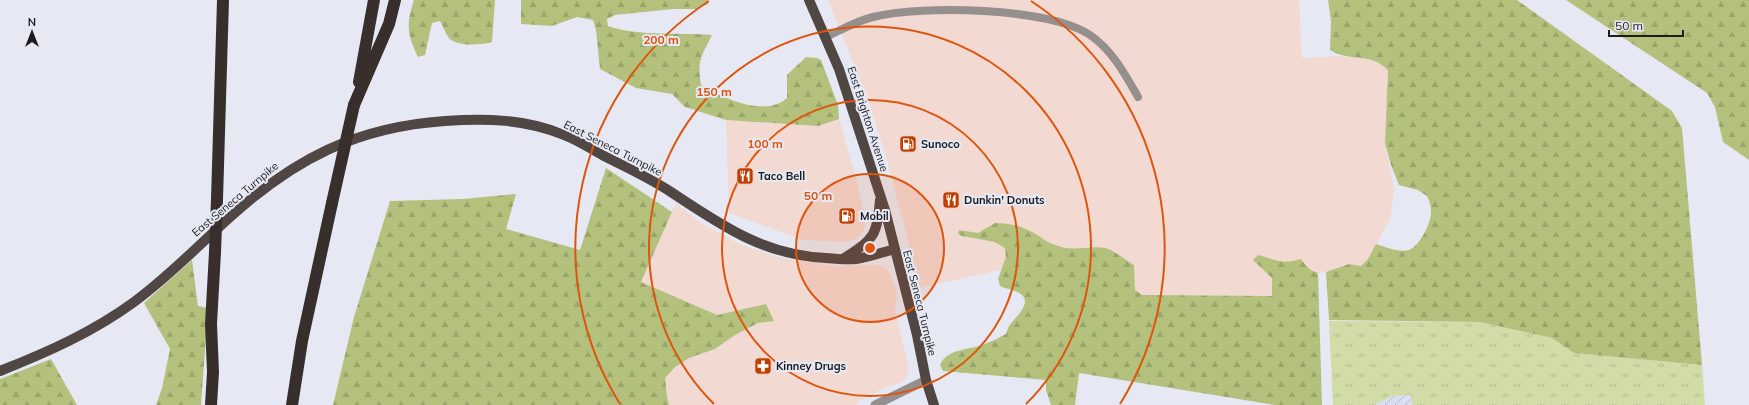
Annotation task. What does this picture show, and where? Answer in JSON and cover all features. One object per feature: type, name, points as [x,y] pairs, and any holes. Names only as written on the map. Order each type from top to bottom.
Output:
[{"type":"highway","points":[[211,405],[213,372],[211,324],[217,199],[223,0]]},
{"type":"highway","points":[[292,405],[302,341],[354,105],[374,0]]},
{"type":"highway","points":[[354,105],[389,24],[395,0]]},
{"type":"main road","name":"East Brighton Avenue","points":[[809,0],[839,68],[880,194],[895,249]]},
{"type":"main road","name":"East Seneca Turnpike","points":[[0,371],[48,352],[93,329],[135,301],[169,274],[231,216],[274,180],[326,150],[350,140],[396,126],[445,121],[506,121],[528,123],[564,135],[671,192],[738,235],[779,252],[812,258],[843,259],[865,257],[895,249],[917,335],[926,380],[934,405]]},
{"type":"main road","points":[[843,259],[866,244],[878,225],[880,194]]},
{"type":"street","points":[[826,37],[854,23],[872,17],[900,12],[951,10],[1045,18],[1077,28],[1102,45],[1112,55],[1138,96]]},
{"type":"street","points":[[875,405],[926,380]]},
{"type":"shaded area","points":[[828,0],[1299,0],[1302,58],[1340,56],[1361,58],[1377,62],[1388,70],[1385,143],[1394,190],[1390,220],[1368,259],[1360,266],[1349,264],[1326,272],[1318,273],[1312,271],[1272,296],[1141,295],[1135,290],[1134,265],[1028,276],[1000,270],[920,288],[887,160],[869,103]]},
{"type":"shaded area","points":[[839,119],[855,174],[866,224],[862,233],[855,239],[847,242],[803,240],[729,213],[726,120],[818,126]]},
{"type":"shaded area","points":[[676,203],[700,222],[741,245],[781,258],[834,266],[880,265],[886,268],[891,274],[897,294],[895,310],[909,368],[908,375],[903,382],[884,388],[855,405],[669,405],[665,378],[674,368],[689,358],[715,349],[735,335],[758,323],[774,321],[766,304],[717,315],[641,282]]},
{"type":"shaded area","points":[[1412,395],[1412,405],[1374,405],[1392,396]]},
{"type":"green space","points":[[414,0],[495,0],[492,42],[482,44],[463,44],[453,41],[446,34],[440,21],[432,23],[425,55],[418,57],[409,29],[410,16]]},
{"type":"green space","points":[[521,0],[708,0],[708,4],[696,9],[673,9],[615,15],[607,19],[608,26],[634,32],[712,35],[701,59],[699,70],[701,85],[732,100],[756,106],[778,104],[787,98],[787,75],[806,57],[817,58],[821,60],[838,105],[839,119],[818,126],[726,120],[685,107],[672,94],[636,88],[600,69],[596,30],[593,20],[577,17],[552,26],[521,24]]},
{"type":"green space","points":[[1328,0],[1517,0],[1672,111],[1682,128],[1702,365],[1574,353],[1552,338],[1480,322],[1329,320],[1326,272],[1349,264],[1361,266],[1368,259],[1376,244],[1401,251],[1413,248],[1421,239],[1430,221],[1431,211],[1427,196],[1418,190],[1399,185],[1391,165],[1385,143],[1388,70],[1371,60],[1342,55],[1330,50],[1331,21]]},
{"type":"green space","points":[[1566,0],[1749,0],[1749,160],[1723,142],[1715,107],[1707,93]]},
{"type":"green space","points":[[606,168],[672,212],[641,282],[717,315],[766,304],[774,321],[758,323],[735,335],[715,349],[689,358],[674,368],[665,378],[669,405],[333,405],[354,317],[390,201],[463,199],[516,194],[506,229],[580,250]]},
{"type":"green space","points":[[995,223],[1010,224],[1025,228],[1045,240],[1064,248],[1099,247],[1112,251],[1134,265],[1135,290],[1142,295],[1272,296],[1272,278],[1253,260],[1258,255],[1283,262],[1301,259],[1308,268],[1318,273],[1322,405],[1275,405],[1079,373],[1075,405],[1051,405],[1046,390],[1046,380],[943,371],[940,365],[943,359],[948,355],[960,350],[985,344],[1006,334],[1009,326],[1024,306],[1024,298],[1021,294],[1000,286],[998,279],[1006,257],[1005,248],[995,242],[958,234],[959,230],[978,233]]},
{"type":"green space","points":[[192,260],[198,306],[208,308],[201,405],[156,405],[162,388],[170,349],[144,303]]},
{"type":"green space","points":[[1329,321],[1480,322],[1552,338],[1574,353],[1702,365],[1705,405],[1412,405],[1411,395],[1392,396],[1374,405],[1333,405]]},
{"type":"green space","points":[[51,359],[77,405],[0,405],[0,379]]},
{"type":"place","name":"Sunoco","points":[[908,144]]},
{"type":"place","name":"Taco Bell","points":[[745,176]]},
{"type":"place","name":"Dunkin' Donuts","points":[[951,200]]},
{"type":"place","name":"Mobil","points":[[847,216]]},
{"type":"place","name":"Kinney Drugs","points":[[763,366]]}]
